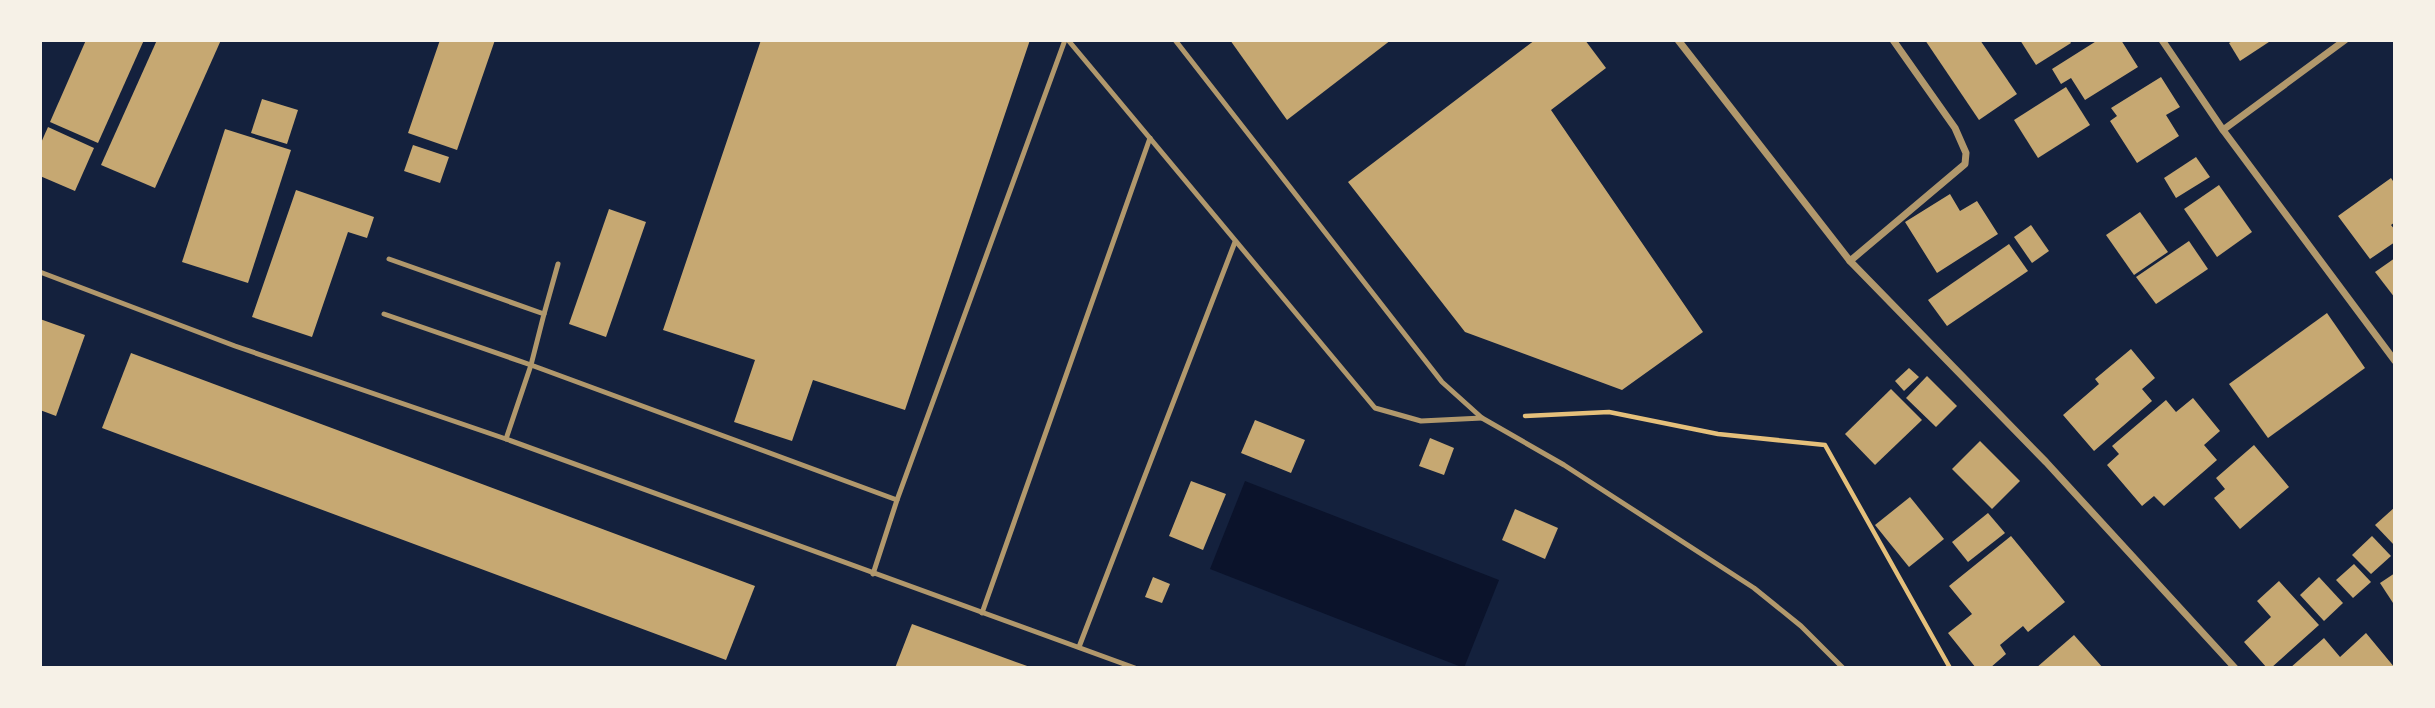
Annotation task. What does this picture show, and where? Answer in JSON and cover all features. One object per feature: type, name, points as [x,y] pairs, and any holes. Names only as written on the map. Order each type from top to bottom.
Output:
[{"type":"street","points":[[1678,40],[1850,261],[2046,462],[2235,668]]},
{"type":"street","points":[[1850,261],[1965,164],[1963,142],[1955,128],[1893,40]]},
{"type":"street","points":[[2162,40],[2223,130],[2395,361]]},
{"type":"street","points":[[2223,130],[2345,40]]},
{"type":"lane","points":[[873,574],[897,500],[1066,40],[1375,408],[1421,421],[1482,418]]},
{"type":"lane","points":[[1175,40],[1442,382],[1482,418],[1564,465],[1754,587],[1801,626],[1843,668]]},
{"type":"lane","points":[[982,613],[1150,138]]},
{"type":"lane","points":[[1079,647],[1235,242]]},
{"type":"lane","points":[[389,259],[544,314]]},
{"type":"lane","points":[[506,439],[531,365],[558,264]]},
{"type":"lane","points":[[40,272],[235,346],[506,439],[1135,668]]},
{"type":"lane","points":[[384,314],[531,365],[897,500]]},
{"type":"path","points":[[1482,418],[1609,412],[1718,434],[1825,445],[1950,668]]},
{"type":"water","points":[[1245,481],[1499,580],[1464,668],[1210,569]]},
{"type":"building","points":[[86,40],[144,40],[98,143],[50,122]]},
{"type":"building","points":[[157,40],[221,40],[155,188],[101,165]]},
{"type":"building","points":[[440,40],[495,40],[457,150],[408,133]]},
{"type":"building","points":[[761,40],[1030,40],[905,410],[813,380],[792,441],[734,422],[755,360],[663,330]]},
{"type":"building","points":[[1230,40],[1391,40],[1287,120]]},
{"type":"building","points":[[1535,40],[1585,40],[1606,68],[1551,110],[1703,332],[1622,390],[1465,332],[1348,182]]},
{"type":"building","points":[[1925,40],[1980,40],[2017,94],[1979,120]]},
{"type":"building","points":[[2020,40],[2069,40],[2071,43],[2036,65]]},
{"type":"building","points":[[2098,40],[2121,40],[2138,67],[2085,100],[2071,78],[2061,84],[2052,69]]},
{"type":"building","points":[[2234,40],[2272,40],[2240,61],[2229,43]]},
{"type":"building","points":[[2161,77],[2180,107],[2166,115],[2179,136],[2137,163],[2110,121],[2117,116],[2111,108]]},
{"type":"building","points":[[2066,87],[2090,125],[2038,158],[2014,120]]},
{"type":"building","points":[[262,99],[298,110],[287,144],[251,133]]},
{"type":"building","points":[[48,127],[94,148],[75,191],[40,176],[40,145]]},
{"type":"building","points":[[225,129],[291,150],[248,283],[182,262]]},
{"type":"building","points":[[413,145],[449,157],[440,183],[404,171]]},
{"type":"building","points":[[2196,157],[2210,177],[2176,198],[2164,178]]},
{"type":"building","points":[[2391,178],[2395,184],[2395,222],[2391,225],[2395,230],[2395,242],[2370,259],[2338,216]]},
{"type":"building","points":[[2219,185],[2252,232],[2217,257],[2184,209]]},
{"type":"building","points":[[296,190],[374,217],[367,238],[348,232],[312,337],[252,317]]},
{"type":"building","points":[[1950,194],[1960,211],[1977,201],[1998,234],[1937,273],[1905,222]]},
{"type":"building","points":[[609,209],[646,222],[606,337],[569,324]]},
{"type":"building","points":[[2140,212],[2168,252],[2134,275],[2106,235]]},
{"type":"building","points":[[2031,225],[2049,251],[2032,263],[2014,237]]},
{"type":"building","points":[[2189,241],[2208,269],[2156,304],[2136,277]]},
{"type":"building","points":[[2009,244],[2028,271],[1947,326],[1928,300]]},
{"type":"building","points":[[2395,258],[2395,298],[2375,272]]},
{"type":"building","points":[[2327,313],[2365,368],[2268,438],[2229,384]]},
{"type":"building","points":[[40,319],[85,335],[56,416],[40,410]]},
{"type":"building","points":[[2131,349],[2155,378],[2142,389],[2152,401],[2094,451],[2063,415],[2099,384],[2095,379]]},
{"type":"building","points":[[131,353],[755,586],[726,660],[102,428]]},
{"type":"building","points":[[1909,368],[1919,377],[1904,391],[1895,381]]},
{"type":"building","points":[[1927,376],[1957,406],[1936,427],[1906,398]]},
{"type":"building","points":[[1891,389],[1922,420],[1875,465],[1845,434]]},
{"type":"building","points":[[2193,398],[2220,431],[2204,445],[2217,460],[2164,506],[2154,496],[2142,506],[2107,465],[2119,454],[2112,446],[2166,400],[2176,412]]},
{"type":"building","points":[[1255,420],[1305,440],[1291,473],[1241,453]]},
{"type":"building","points":[[1430,438],[1454,448],[1444,475],[1419,466]]},
{"type":"building","points":[[1980,441],[2020,481],[1992,509],[1952,469]]},
{"type":"building","points":[[2254,445],[2289,487],[2240,529],[2214,498],[2225,489],[2216,478]]},
{"type":"building","points":[[1191,481],[1226,494],[1203,550],[1169,536]]},
{"type":"building","points":[[1910,497],[1944,539],[1909,567],[1875,525]]},
{"type":"building","points":[[2395,507],[2395,546],[2375,525]]},
{"type":"building","points":[[1515,509],[1558,528],[1545,559],[1502,540]]},
{"type":"building","points":[[1988,513],[2005,533],[1968,562],[1952,542]]},
{"type":"building","points":[[2011,536],[2065,602],[2028,632],[2023,626],[2000,645],[2006,654],[1990,668],[1976,668],[1948,633],[1972,614],[1949,586]]},
{"type":"building","points":[[2372,536],[2391,556],[2371,574],[2352,555]]},
{"type":"building","points":[[2354,564],[2371,582],[2353,598],[2336,580]]},
{"type":"building","points":[[2395,573],[2395,606],[2380,583]]},
{"type":"building","points":[[1153,577],[1170,584],[1162,603],[1145,597]]},
{"type":"building","points":[[2319,577],[2343,603],[2324,621],[2300,595]]},
{"type":"building","points":[[2279,581],[2319,625],[2271,668],[2267,668],[2244,642],[2271,617],[2257,601]]},
{"type":"building","points":[[912,624],[1030,667],[1030,668],[895,668]]},
{"type":"building","points":[[2366,633],[2395,668],[2290,668],[2324,638],[2340,657]]},
{"type":"building","points":[[2074,635],[2103,668],[2036,668]]}]
